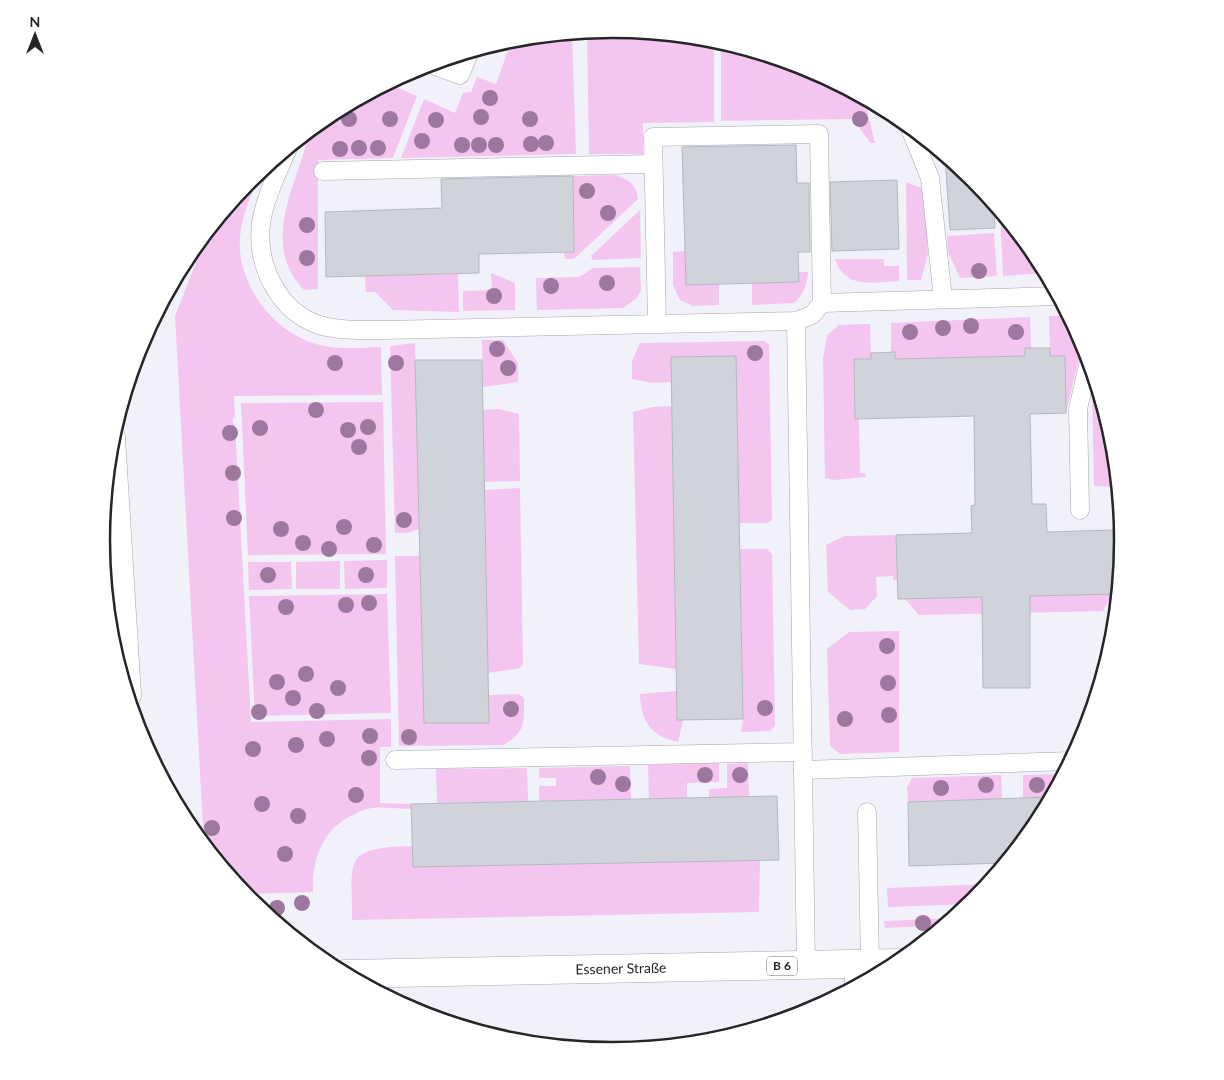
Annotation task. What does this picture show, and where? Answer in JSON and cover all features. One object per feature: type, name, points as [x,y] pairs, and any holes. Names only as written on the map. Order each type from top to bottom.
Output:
[{"type":"main road","points":[[114,479],[125,662]]},
{"type":"main road","name":"Essener Straße","points":[[359,974],[806,965],[859,972],[873,969]]},
{"type":"lane","points":[[440,68],[460,75],[467,59]]},
{"type":"lane","points":[[283,160],[265,208],[261,239],[266,270],[273,285],[291,309],[304,318],[319,324],[350,330],[796,322],[812,316],[822,303],[820,134],[653,137],[657,324]]},
{"type":"lane","points":[[914,138],[930,178],[943,299]]},
{"type":"lane","points":[[323,171],[653,164]]},
{"type":"lane","points":[[822,303],[1051,296]]},
{"type":"lane","points":[[796,322],[806,965]]},
{"type":"lane","points":[[1080,510],[1078,409],[1086,373]]},
{"type":"lane","points":[[395,760],[803,752]]},
{"type":"lane","points":[[803,770],[1063,761]]},
{"type":"lane","points":[[859,972],[867,812]]},
{"type":"shaded area","points":[[587,39],[645,39],[714,48],[714,122],[643,123],[643,154],[589,154]]},
{"type":"shaded area","points":[[572,40],[576,154],[401,158],[424,99],[455,113],[463,93],[471,92],[477,77],[496,84],[509,48]]},
{"type":"shaded area","points":[[721,50],[774,64],[834,89],[863,105],[866,107],[875,143],[871,143],[852,119],[721,121]]},
{"type":"shaded area","points":[[395,87],[417,96],[393,158],[318,160],[318,289],[304,290],[293,275],[286,260],[283,244],[286,211],[307,140],[333,122],[390,89]]},
{"type":"shaded area","points":[[616,175],[632,184],[638,199],[574,259],[565,259],[564,252],[574,252],[573,176]]},
{"type":"shaded area","points":[[906,182],[922,188],[925,194],[928,254],[921,280],[907,280]]},
{"type":"shaded area","points":[[254,188],[241,228],[240,254],[244,271],[260,303],[285,329],[300,338],[316,344],[348,348],[381,347],[382,395],[234,396],[235,417],[233,418],[233,424],[235,425],[251,722],[391,719],[391,747],[380,747],[380,803],[411,804],[411,809],[381,807],[364,810],[339,823],[330,832],[318,853],[313,878],[313,892],[256,894],[234,871],[203,832],[175,316],[200,253],[213,234]]},
{"type":"shaded area","points":[[640,210],[641,258],[593,260],[591,256]]},
{"type":"shaded area","points":[[1001,222],[1038,274],[1003,276]]},
{"type":"shaded area","points":[[994,233],[997,276],[960,278],[948,252],[947,236]]},
{"type":"shaded area","points":[[685,251],[686,285],[719,284],[719,305],[693,306],[680,300],[673,285],[673,252]]},
{"type":"shaded area","points":[[835,259],[884,259],[884,266],[899,266],[899,281],[870,283],[853,280],[840,269]]},
{"type":"shaded area","points":[[640,267],[641,290],[637,298],[623,308],[537,310],[536,278],[579,277],[593,268]]},
{"type":"shaded area","points":[[799,272],[808,272],[808,277],[803,293],[794,303],[752,305],[752,283],[799,282]]},
{"type":"shaded area","points":[[491,273],[515,283],[515,310],[463,311],[463,291],[492,290]]},
{"type":"shaded area","points":[[458,274],[459,312],[393,310],[375,292],[366,292],[365,276]]},
{"type":"shaded area","points":[[1062,315],[1079,357],[1066,413],[1065,356],[1050,356],[1049,316]]},
{"type":"shaded area","points":[[1030,317],[1031,348],[1025,356],[895,359],[895,352],[891,352],[891,323]]},
{"type":"shaded area","points":[[870,324],[871,359],[854,360],[855,418],[859,419],[860,473],[865,473],[866,477],[834,480],[825,478],[823,359],[827,335],[839,325]]},
{"type":"shaded area","points":[[482,340],[503,340],[518,363],[518,382],[483,387]]},
{"type":"shaded area","points":[[764,341],[769,345],[772,520],[767,523],[739,523],[736,356],[671,357],[671,382],[652,383],[632,379],[632,361],[640,343]]},
{"type":"shaded area","points":[[415,343],[419,529],[407,533],[395,533],[390,346]]},
{"type":"shaded area","points":[[1092,392],[1105,442],[1111,487],[1094,486]]},
{"type":"shaded area","points":[[383,402],[386,554],[248,555],[241,403]]},
{"type":"shaded area","points":[[672,406],[676,669],[639,664],[633,412],[652,407]]},
{"type":"shaded area","points":[[498,409],[519,414],[520,481],[484,482],[483,410]]},
{"type":"shaded area","points":[[520,488],[523,664],[520,668],[488,673],[485,490]]},
{"type":"shaded area","points":[[896,535],[898,580],[893,580],[893,576],[876,577],[877,596],[865,609],[850,610],[828,592],[826,545],[845,536]]},
{"type":"shaded area","points":[[740,549],[767,549],[772,554],[775,726],[770,731],[741,732],[743,719]]},
{"type":"shaded area","points":[[395,556],[420,556],[424,723],[489,723],[488,695],[519,694],[524,698],[522,726],[511,741],[503,745],[399,746]]},
{"type":"shaded area","points":[[387,560],[387,588],[345,589],[344,561]]},
{"type":"shaded area","points":[[340,561],[340,589],[296,589],[296,562]]},
{"type":"shaded area","points":[[248,562],[291,562],[292,589],[249,590]]},
{"type":"shaded area","points":[[387,594],[391,713],[255,716],[249,596]]},
{"type":"shaded area","points":[[1111,594],[1103,611],[919,615],[905,599]]},
{"type":"shaded area","points":[[899,631],[899,752],[840,754],[830,746],[827,649],[849,632]]},
{"type":"shaded area","points":[[676,691],[677,720],[683,720],[678,742],[661,736],[649,726],[645,720],[640,694]]},
{"type":"shaded area","points":[[719,763],[719,782],[687,783],[687,798],[649,799],[648,765]]},
{"type":"shaded area","points":[[748,763],[749,797],[709,798],[709,789],[727,788],[727,764]]},
{"type":"shaded area","points":[[630,766],[631,799],[539,801],[539,786],[556,786],[556,778],[539,778],[539,768]]},
{"type":"shaded area","points":[[527,768],[528,801],[437,803],[436,769]]},
{"type":"shaded area","points":[[1056,774],[1043,797],[1023,798],[1023,775]]},
{"type":"shaded area","points":[[1001,775],[1002,799],[908,802],[907,787],[912,778]]},
{"type":"shaded area","points":[[412,846],[413,867],[760,860],[759,912],[352,920],[352,883],[356,860],[363,854],[374,850]]},
{"type":"shaded area","points":[[977,884],[957,904],[888,907],[887,888]]},
{"type":"shaded area","points":[[942,918],[934,926],[885,928],[884,921]]},
{"type":"building","points":[[796,145],[797,183],[809,183],[810,252],[798,252],[799,282],[686,285],[682,147]]},
{"type":"building","points":[[946,165],[994,214],[995,228],[950,230]]},
{"type":"building","points":[[573,176],[574,252],[479,254],[479,273],[326,277],[325,212],[442,208],[441,179]]},
{"type":"building","points":[[897,180],[899,249],[832,251],[830,182]]},
{"type":"building","points":[[1025,348],[1050,348],[1050,356],[1065,356],[1066,413],[1030,414],[1032,504],[1046,504],[1047,532],[1114,530],[1111,594],[1030,596],[1030,688],[983,688],[982,597],[898,599],[896,535],[972,533],[971,506],[975,505],[974,416],[855,419],[854,359],[871,359],[871,353],[895,352],[895,359],[1025,356]]},
{"type":"building","points":[[736,356],[743,719],[677,720],[671,357]]},
{"type":"building","points":[[415,360],[482,360],[489,723],[424,723]]},
{"type":"building","points":[[777,796],[779,860],[413,867],[411,804]]},
{"type":"building","points":[[1043,797],[1011,846],[996,863],[909,866],[908,802]]}]
